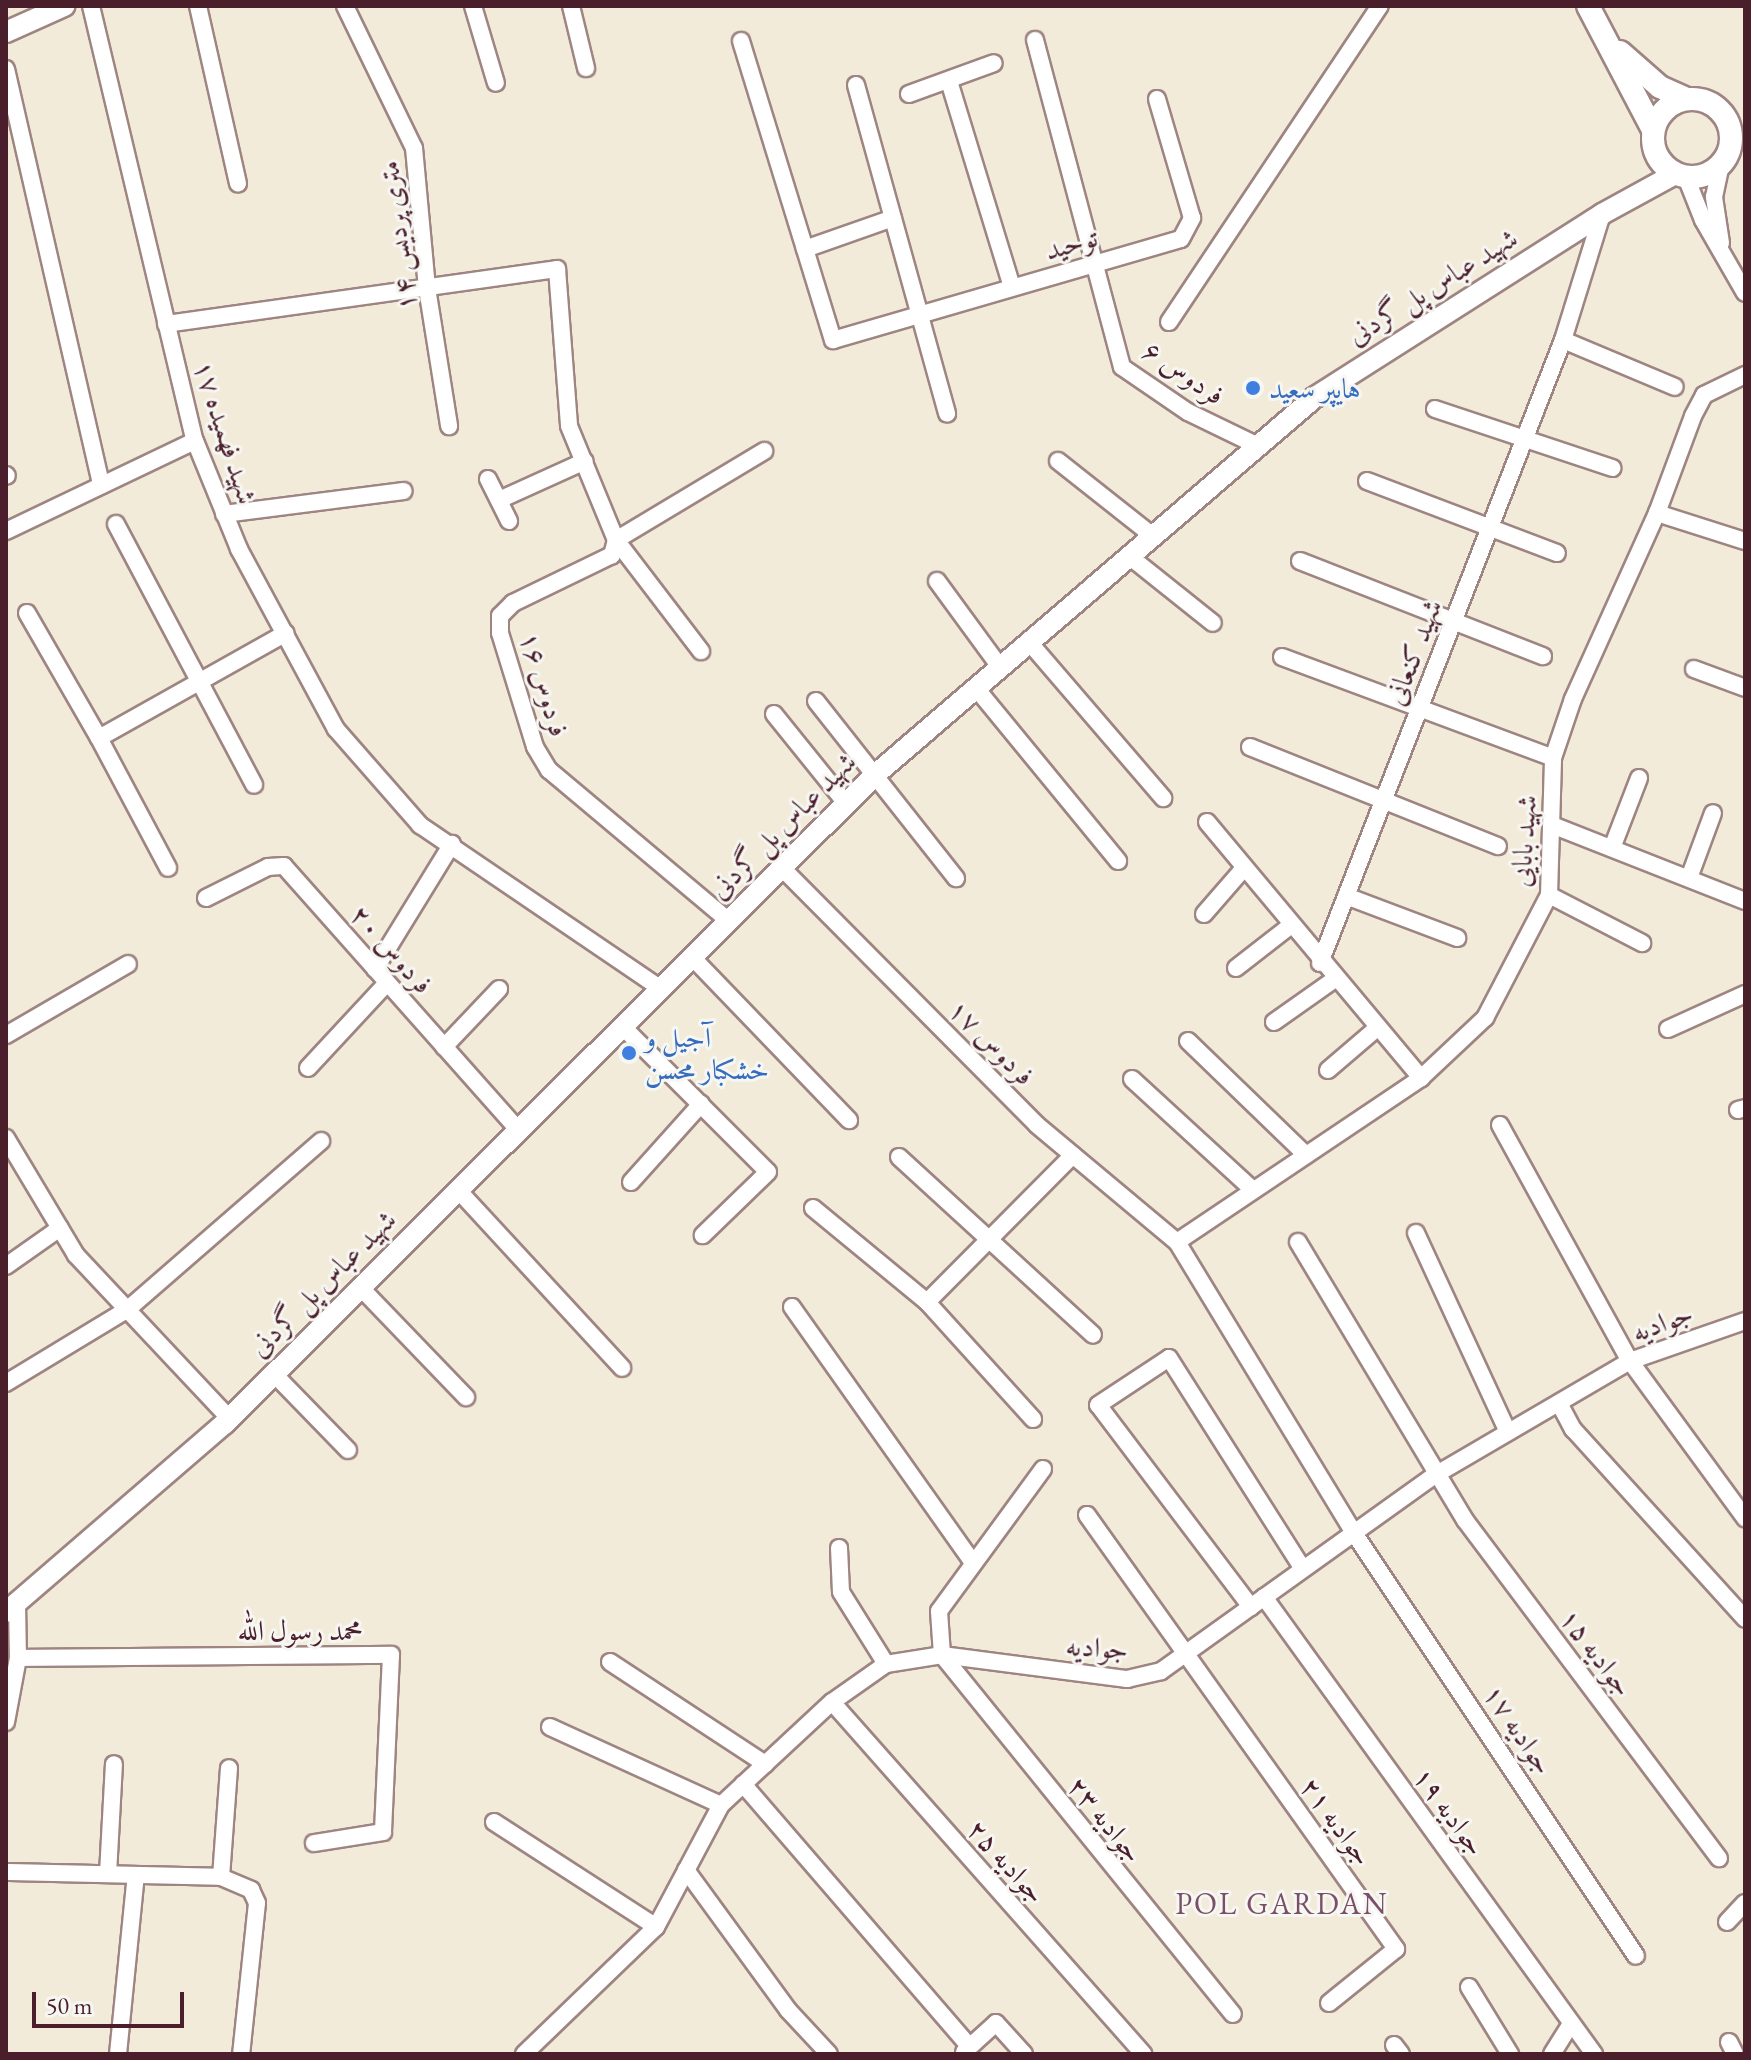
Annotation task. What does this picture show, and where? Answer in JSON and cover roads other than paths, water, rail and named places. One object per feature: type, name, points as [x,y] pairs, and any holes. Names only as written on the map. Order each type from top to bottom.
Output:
[{"type":"main road","points":[[1588,6],[1653,130],[1657,156],[1681,175],[1711,172],[1730,158],[1736,120],[1717,107],[1660,87],[1608,40]]},
{"type":"main road","points":[[1653,130],[1659,115],[1685,98]]},
{"type":"street","points":[[6,32],[37,12],[64,6]]},
{"type":"street","name":"شهید فهمیده ۱۷","points":[[91,6],[195,441],[224,514],[336,729],[420,825],[660,988]]},
{"type":"street","points":[[198,6],[238,184]]},
{"type":"street","name":"۱۴ متری پردیس","points":[[345,6],[414,148],[427,288],[449,426]]},
{"type":"street","points":[[473,6],[496,83]]},
{"type":"street","points":[[571,6],[586,68]]},
{"type":"street","points":[[1169,322],[1380,6]]},
{"type":"street","name":"فردوس ۶","points":[[1035,40],[1097,262],[1122,367],[1188,412],[1258,446]]},
{"type":"street","points":[[741,41],[805,249],[893,218]]},
{"type":"street","points":[[909,94],[994,63]]},
{"type":"street","points":[[6,69],[101,485]]},
{"type":"street","points":[[949,81],[1012,287]]},
{"type":"street","points":[[856,85],[947,414]]},
{"type":"street","name":"توحید","points":[[805,249],[833,340],[1181,239],[1192,218],[1157,99]]},
{"type":"street","points":[[1724,256],[1714,197],[1730,158]]},
{"type":"street","points":[[1681,175],[1745,293]]},
{"type":"street","name":"شهید عباس پل گردنی","points":[[12,1608],[229,1418],[845,802],[1129,556],[1258,446],[1382,351],[1602,214],[1681,175]]},
{"type":"street","name":"شهید کنعانی","points":[[1320,963],[1563,340],[1602,214]]},
{"type":"street","points":[[166,324],[557,269],[569,426],[616,540],[701,651]]},
{"type":"street","points":[[1563,340],[1675,387]]},
{"type":"street","name":"شهید بابایی","points":[[1177,1242],[1421,1078],[1485,1018],[1549,895],[1553,758],[1573,699],[1657,513],[1704,395],[1745,375]]},
{"type":"street","points":[[1435,409],[1523,441],[1612,468]]},
{"type":"street","points":[[6,531],[195,441]]},
{"type":"street","name":"فردوس ۱۶","points":[[728,920],[549,770],[535,747],[500,633],[500,616],[513,603],[612,555],[616,540],[764,451]]},
{"type":"street","points":[[499,500],[585,461]]},
{"type":"street","points":[[1058,461],[1153,536]]},
{"type":"street","points":[[488,479],[509,521]]},
{"type":"street","points":[[1367,481],[1557,553]]},
{"type":"street","points":[[224,514],[404,491]]},
{"type":"street","points":[[1657,513],[1745,541]]},
{"type":"street","points":[[116,524],[254,785]]},
{"type":"street","points":[[1129,556],[1213,623]]},
{"type":"street","points":[[1300,561],[1543,656]]},
{"type":"street","points":[[937,581],[1000,667]]},
{"type":"street","points":[[27,613],[99,738],[168,868]]},
{"type":"street","points":[[99,738],[286,633]]},
{"type":"street","points":[[1029,642],[1163,798]]},
{"type":"street","points":[[1282,657],[1553,758]]},
{"type":"street","points":[[1694,669],[1745,688]]},
{"type":"street","points":[[976,688],[1118,861]]},
{"type":"street","points":[[816,701],[956,878]]},
{"type":"street","points":[[774,714],[845,802]]},
{"type":"street","points":[[1250,747],[1498,846]]},
{"type":"street","points":[[1612,848],[1639,778]]},
{"type":"street","points":[[1689,878],[1713,813]]},
{"type":"street","points":[[1207,822],[1320,963],[1421,1078]]},
{"type":"street","points":[[1552,825],[1745,901]]},
{"type":"street","points":[[375,969],[452,844]]},
{"type":"street","name":"فردوس ۲۰","points":[[206,898],[268,867],[284,866],[518,1130]]},
{"type":"street","name":"فردوس ۱۷","points":[[781,867],[1073,1155],[1177,1242]]},
{"type":"street","points":[[1204,914],[1244,868]]},
{"type":"street","points":[[1549,895],[1642,943]]},
{"type":"street","points":[[1346,896],[1457,938]]},
{"type":"street","points":[[1236,968],[1290,926]]},
{"type":"street","points":[[691,956],[849,1120]]},
{"type":"street","points":[[6,1035],[128,964]]},
{"type":"street","points":[[1274,1022],[1335,979]]},
{"type":"street","points":[[308,1068],[387,983]]},
{"type":"street","points":[[444,1047],[499,989]]},
{"type":"street","points":[[1668,1029],[1745,994]]},
{"type":"street","points":[[622,1026],[768,1172],[703,1235]]},
{"type":"street","points":[[1328,1070],[1377,1028]]},
{"type":"street","points":[[1188,1041],[1306,1155]]},
{"type":"street","points":[[1132,1079],[1253,1190]]},
{"type":"street","points":[[631,1182],[701,1104]]},
{"type":"street","points":[[1500,1125],[1630,1361],[1745,1518]]},
{"type":"street","points":[[6,1383],[128,1309],[321,1141]]},
{"type":"street","points":[[7,1143],[76,1255],[229,1418]]},
{"type":"street","points":[[927,1302],[1073,1155]]},
{"type":"street","points":[[899,1157],[991,1237],[1093,1335]]},
{"type":"street","points":[[458,1190],[622,1368]]},
{"type":"street","points":[[813,1208],[927,1302],[1033,1419]]},
{"type":"street","points":[[6,1266],[60,1228]]},
{"type":"street","points":[[1416,1233],[1508,1432]]},
{"type":"street","name":"جوادیه ۱۷","points":[[1177,1242],[1354,1533],[1636,1956]]},
{"type":"street","name":"جوادیه ۱۵","points":[[1298,1242],[1435,1475],[1719,1858]]},
{"type":"street","points":[[360,1287],[466,1397]]},
{"type":"street","points":[[792,1307],[973,1563]]},
{"type":"street","name":"جوادیه","points":[[524,2054],[656,1927],[721,1805],[832,1702],[886,1664],[942,1655],[1127,1679],[1161,1671],[1435,1475],[1630,1361],[1745,1321]]},
{"type":"street","name":"جوادیه ۱۹","points":[[1303,1569],[1169,1358],[1098,1405],[1258,1602],[1594,2054]]},
{"type":"street","points":[[274,1374],[348,1450]]},
{"type":"street","points":[[1559,1403],[1573,1429],[1745,1619]]},
{"type":"street","points":[[942,1655],[939,1611],[1043,1469]]},
{"type":"street","points":[[1087,1515],[1185,1654]]},
{"type":"street","points":[[839,1548],[841,1592],[886,1664]]},
{"type":"street","points":[[6,1722],[18,1658],[12,1608]]},
{"type":"street","name":"جوادیه ۲۱","points":[[1185,1654],[1396,1949],[1329,2003]]},
{"type":"street","name":"محمد رسول الله","points":[[18,1658],[391,1655],[383,1832],[314,1843]]},
{"type":"street","name":"جوادیه ۲۳","points":[[942,1655],[1233,2014]]},
{"type":"street","points":[[610,1662],[765,1764]]},
{"type":"street","name":"جوادیه ۲۵","points":[[832,1702],[1143,2054]]},
{"type":"street","points":[[550,1727],[721,1805]]},
{"type":"street","points":[[108,1874],[114,1764]]},
{"type":"street","points":[[221,1877],[229,1768]]},
{"type":"street","points":[[743,1784],[966,2050],[999,2023],[1024,2054]]},
{"type":"street","points":[[494,1822],[656,1927]]},
{"type":"street","points":[[686,1870],[788,2010],[829,2054]]},
{"type":"street","points":[[6,1872],[221,1877],[251,1890],[257,1903],[241,2054]]},
{"type":"street","points":[[118,2054],[136,1875]]},
{"type":"street","points":[[1727,1922],[1745,1903]]},
{"type":"street","points":[[1469,1987],[1510,2054]]},
{"type":"street","points":[[1552,2054],[1571,2024]]},
{"type":"place","name":"هایپر سعید","points":[[1253,388]]},
{"type":"place","name":"آجیل و خشکبار محسن","points":[[629,1053]]},
{"type":"district","name":"POL GARDAN","points":[[1282,1904]]}]
